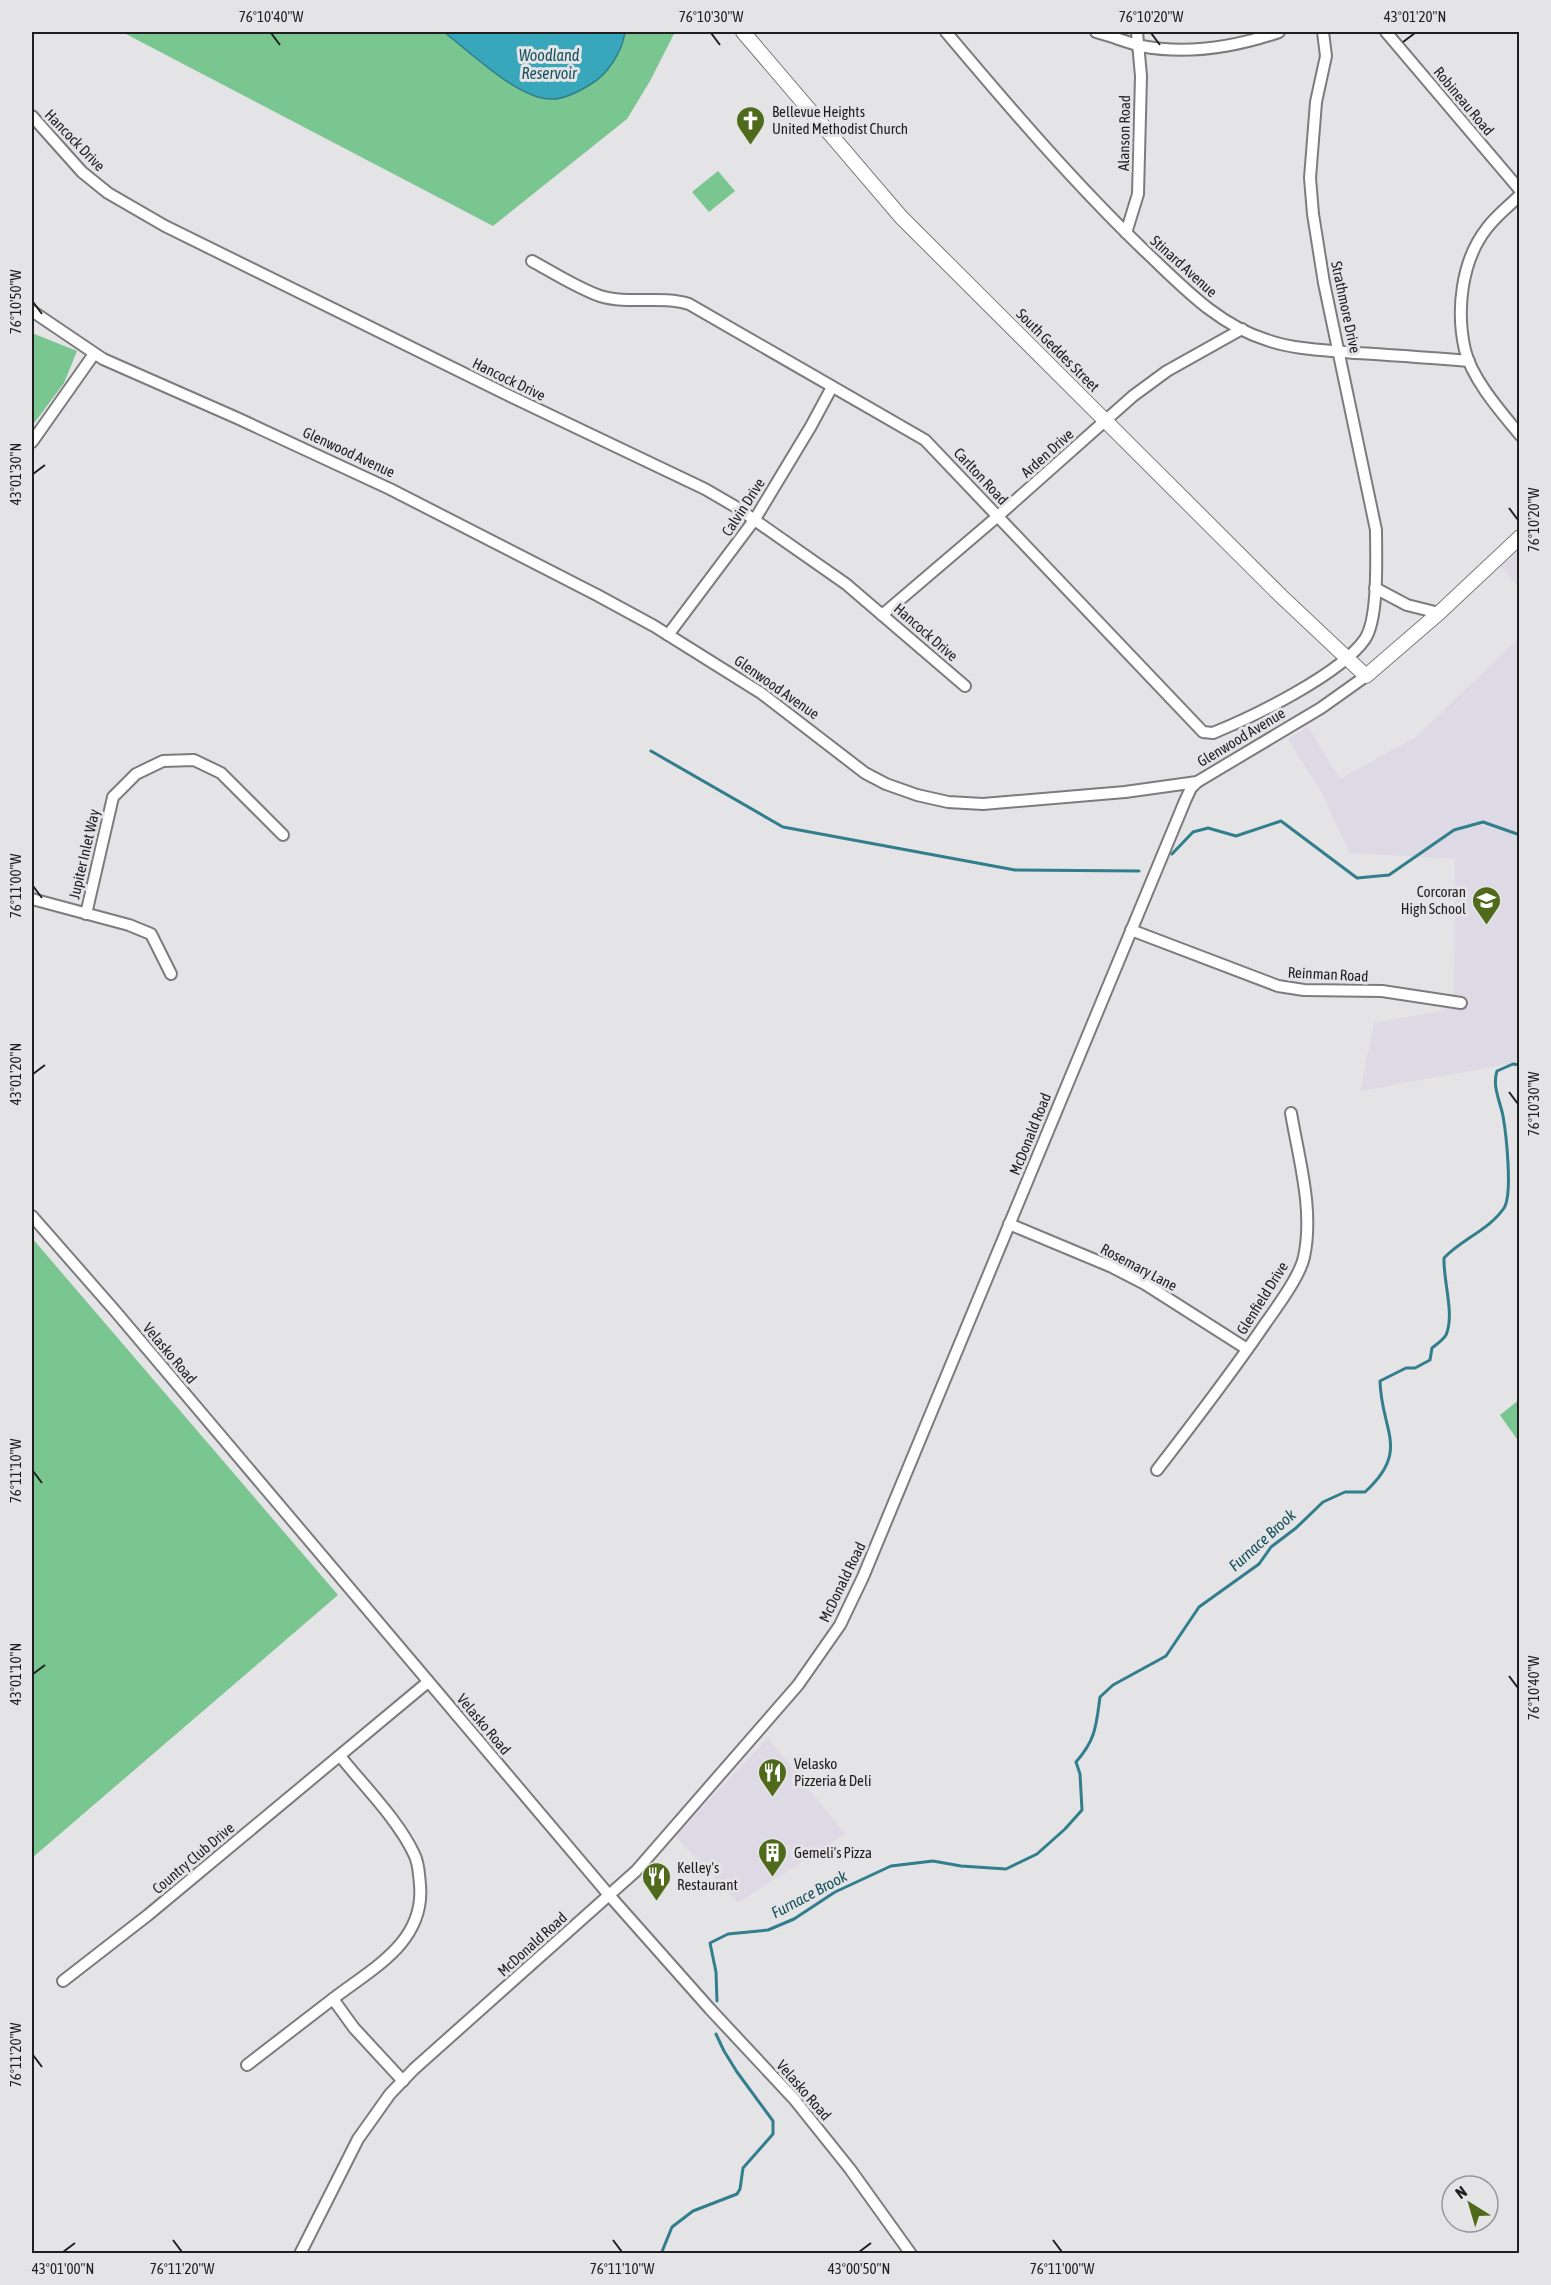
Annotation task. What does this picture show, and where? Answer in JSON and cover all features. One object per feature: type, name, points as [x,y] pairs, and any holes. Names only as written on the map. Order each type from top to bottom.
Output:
[{"type":"main road","name":"South Geddes Street","points":[[743,32],[901,217],[1281,596],[1366,676]]},
{"type":"main road","name":"Glenwood Avenue","points":[[1366,676],[1439,613],[1520,537]]},
{"type":"street","name":"Stinard Avenue","points":[[946,32],[1072,178],[1193,297],[1221,318],[1242,330],[1279,344],[1469,361]]},
{"type":"street","points":[[1096,32],[1138,45],[1188,51],[1227,46],[1279,32]]},
{"type":"street","name":"Alanson Road","points":[[1126,233],[1138,194],[1141,75],[1137,32]]},
{"type":"street","name":"Strathmore Drive","points":[[1323,32],[1326,56],[1316,102],[1310,178],[1313,214],[1324,283],[1376,530],[1375,588],[1370,625],[1365,638],[1347,658]]},
{"type":"street","name":"Robineau Road","points":[[1386,32],[1520,190]]},
{"type":"street","name":"Hancock Drive","points":[[32,116],[82,172],[108,193],[165,226],[512,398],[705,489],[754,519],[846,584],[965,686]]},
{"type":"street","points":[[1520,195],[1487,227],[1466,269],[1461,312],[1465,351],[1469,361],[1482,385],[1520,435]]},
{"type":"street","name":"Carlton Road","points":[[532,261],[600,296],[627,300],[677,300],[689,304],[925,440],[1203,732],[1213,733],[1272,704],[1315,680],[1347,658]]},
{"type":"street","name":"Glenwood Avenue","points":[[32,311],[94,354],[390,489],[597,595],[668,635],[761,693],[865,773],[886,784],[917,795],[948,802],[983,804],[1125,792],[1197,782],[1321,708],[1366,676]]},
{"type":"street","name":"Arden Drive","points":[[882,615],[1106,420],[1167,370],[1242,330]]},
{"type":"street","points":[[32,442],[94,354]]},
{"type":"street","name":"Calvin Drive","points":[[668,635],[754,519],[812,426],[832,387]]},
{"type":"street","points":[[1375,588],[1407,605],[1439,613]]},
{"type":"street","name":"Jupiter Inlet Way","points":[[86,914],[113,797],[136,774],[163,761],[194,760],[221,772],[283,835]]},
{"type":"street","name":"McDonald Road","points":[[300,2253],[358,2139],[373,2116],[403,2081],[636,1870],[798,1686],[840,1625],[863,1577],[1185,801],[1191,788],[1197,782]]},
{"type":"street","points":[[32,899],[129,925],[151,934],[171,974]]},
{"type":"street","name":"Reinman Road","points":[[1131,930],[1278,986],[1304,990],[1382,991],[1461,1003]]},
{"type":"street","name":"Glenfield Drive","points":[[1157,1470],[1218,1392],[1284,1297],[1304,1259],[1308,1209],[1291,1113]]},
{"type":"street","name":"Velasko Road","points":[[32,1216],[116,1312],[609,1895],[794,2099],[850,2169],[911,2253]]},
{"type":"street","name":"Rosemary Lane","points":[[1009,1224],[1112,1267],[1145,1284],[1247,1350]]},
{"type":"street","name":"Country Club Drive","points":[[63,1981],[148,1915],[428,1682]]},
{"type":"street","points":[[247,2065],[384,1962],[399,1947],[414,1923],[421,1895],[416,1856],[405,1837],[340,1756]]},
{"type":"street","points":[[333,1999],[354,2028],[403,2081]]},
{"type":"shaded area","points":[[1519,550],[1519,588],[1501,566]]},
{"type":"shaded area","name":"Corcoran High School","points":[[1519,638],[1519,1062],[1360,1091],[1374,1023],[1445,1010],[1454,991],[1455,859],[1350,853],[1322,793],[1288,739],[1308,727],[1340,779],[1416,737]]},
{"type":"shaded area","points":[[768,1738],[845,1834],[738,1903],[675,1836]]},
{"type":"green space","points":[[122,32],[675,32],[627,119],[493,226]]},
{"type":"green space","points":[[718,171],[735,191],[709,212],[692,192]]},
{"type":"green space","points":[[32,333],[77,351],[64,383],[32,426]]},
{"type":"green space","points":[[32,1238],[338,1595],[32,1858]]},
{"type":"green space","points":[[1519,1400],[1519,1442],[1500,1415]]},
{"type":"water","name":"Woodland Reservoir","points":[[444,32],[625,32],[617,55],[597,80],[578,92],[552,99],[525,92],[510,84]]},
{"type":"waterway","points":[[651,751],[783,827],[1015,870],[1139,871]]},
{"type":"waterway","points":[[1172,854],[1193,832],[1208,828],[1236,836],[1281,821],[1357,878],[1389,875],[1454,830],[1483,822],[1520,835]]},
{"type":"waterway","name":"Furnace Brook","points":[[717,2001],[716,1972],[710,1943],[728,1934],[768,1930],[794,1919],[835,1892],[891,1866],[933,1861],[961,1866],[1006,1869],[1037,1854],[1082,1810],[1080,1774],[1076,1762],[1088,1746],[1094,1732],[1100,1697],[1113,1685],[1166,1656],[1199,1607],[1259,1564],[1271,1547],[1296,1528],[1323,1502],[1345,1492],[1365,1492],[1379,1477],[1387,1464],[1390,1452],[1380,1381],[1406,1368],[1415,1368],[1430,1360],[1432,1348],[1445,1337],[1448,1327],[1449,1307],[1444,1258],[1498,1216],[1507,1201],[1507,1149],[1496,1077],[1497,1071],[1513,1064],[1520,1065]]},
{"type":"waterway","name":"Furnace Brook","points":[[661,2254],[672,2227],[693,2211],[737,2194],[743,2168],[773,2134],[773,2121],[737,2072],[716,2034]]},
{"type":"place","name":"Bellevue Heights United Methodist Church","points":[[751,146]]},
{"type":"place","name":"Corcoran High School","points":[[1487,926]]},
{"type":"place","name":"Velasko Pizzeria & Deli","points":[[773,1798]]},
{"type":"place","name":"Gemeli's Pizza","points":[[773,1878]]},
{"type":"place","name":"Kelley's Restaurant","points":[[656,1902]]}]
